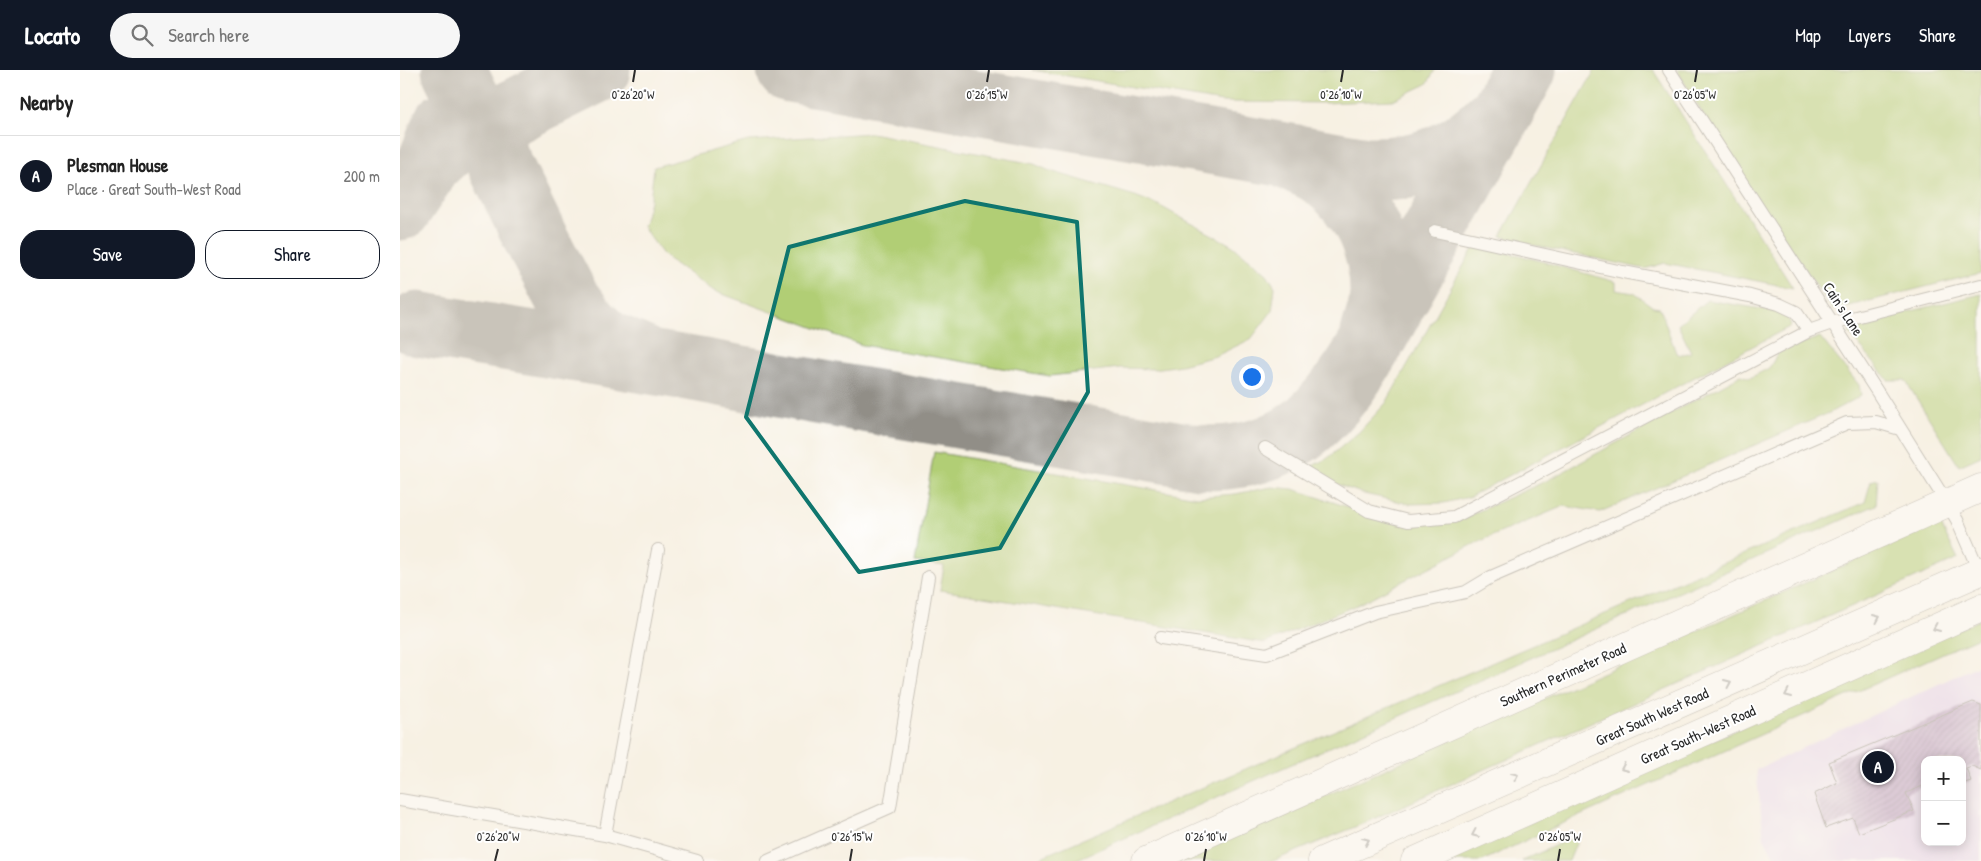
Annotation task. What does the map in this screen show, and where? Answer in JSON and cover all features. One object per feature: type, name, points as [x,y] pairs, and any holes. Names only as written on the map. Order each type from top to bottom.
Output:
[{"type":"main road","name":"Southern Perimeter Road","points":[[1146,861],[1981,488]]},
{"type":"main road","name":"Great South West Road","points":[[1322,861],[1980,572]]},
{"type":"main road","name":"Great South-West Road","points":[[1415,861],[1981,608]]},
{"type":"lane","name":"Cain's Lane","points":[[1668,70],[1947,503],[1957,520],[1980,572]]},
{"type":"lane","points":[[1435,231],[1623,272],[1750,296],[1780,304],[1796,312],[1809,331]]},
{"type":"lane","points":[[1264,448],[1368,511],[1408,521],[1454,517],[1809,331],[1832,323],[1981,285]]},
{"type":"lane","points":[[1161,638],[1267,654],[1375,612],[1466,592],[1491,577],[1847,424],[1876,422],[1900,428]]},
{"type":"lane","points":[[605,835],[658,550]]},
{"type":"lane","points":[[768,861],[890,807],[928,577]]},
{"type":"lane","points":[[400,800],[605,835],[697,861]]},
{"type":"highlighted area","points":[[965,201],[1077,222],[1088,392],[1000,548],[859,572],[746,417],[789,247]]},
{"type":"shaded area","points":[[1981,664],[1981,861],[1777,861],[1764,838],[1756,770]]},
{"type":"green space","points":[[1032,70],[1435,70],[1427,84],[1393,100],[1326,103],[1222,102]]},
{"type":"green space","points":[[1595,70],[1653,70],[1793,288],[1665,263],[1645,269],[1523,243],[1501,236]]},
{"type":"green space","points":[[1677,70],[1981,70],[1981,273],[1833,310],[1725,152]]},
{"type":"green space","points":[[871,133],[1034,164],[1050,171],[1135,196],[1158,205],[1233,246],[1267,274],[1275,287],[1272,311],[1251,339],[1216,356],[1181,365],[1154,369],[1120,368],[1050,376],[862,345],[714,291],[664,256],[643,227],[650,201],[654,167],[748,141]]},
{"type":"green space","points":[[1474,247],[1519,255],[1616,282],[1616,290],[1634,293],[1653,307],[1660,308],[1676,353],[1681,355],[1691,352],[1678,325],[1707,300],[1780,312],[1788,317],[1791,326],[1469,497],[1444,503],[1410,504],[1364,494],[1314,476],[1308,468],[1328,458],[1359,432],[1386,403]]},
{"type":"green space","points":[[1981,294],[1981,456],[1959,466],[1905,380],[1888,380],[1850,334],[1850,326]]},
{"type":"green space","points":[[1820,337],[1859,385],[1861,396],[1829,413],[1600,512],[1564,506],[1478,542],[1357,605],[1265,643],[940,590],[944,566],[915,562],[934,452],[1197,497],[1235,494],[1272,487],[1293,489],[1391,521],[1466,517],[1548,480],[1741,375],[1750,378],[1769,368],[1779,352]]},
{"type":"green space","points":[[1878,479],[1876,505],[1073,861],[1032,861],[1865,502],[1871,481]]},
{"type":"green space","points":[[1940,523],[1958,559],[1362,824],[1273,861],[1178,861]]},
{"type":"green space","points":[[1981,619],[1981,636],[1482,861],[1445,861]]},
{"type":"green space","points":[[1580,834],[1569,861],[1522,861]]},
{"type":"building","points":[[1973,702],[1981,705],[1981,770],[1972,766],[1966,768],[1966,756],[1921,756],[1921,787],[1906,793],[1914,811],[1859,833],[1853,818],[1826,828],[1814,794],[1837,783],[1829,762]]},
{"type":"building","points":[[1966,768],[1971,781],[1966,783]]},
{"type":"taxiway","points":[[454,70],[535,237],[568,300],[588,326],[606,342],[640,357]]},
{"type":"taxiway","points":[[429,164],[445,149],[463,137],[598,70]]},
{"type":"taxiway","points":[[789,70],[1367,169],[1405,167],[1437,158],[1467,142],[1496,117]]},
{"type":"taxiway","points":[[418,324],[699,370],[1199,457],[1213,458],[1242,455],[1271,446],[1297,433],[1324,410],[1350,378],[1524,70]]},
{"type":"taxiway","points":[[400,208],[429,164],[445,124]]},
{"type":"taxiway","points":[[1291,159],[1317,171],[1338,187],[1350,200],[1368,229],[1379,262],[1381,279],[1382,301],[1373,333]]},
{"type":"place","name":"Plesman House","points":[[1878,767]]}]
